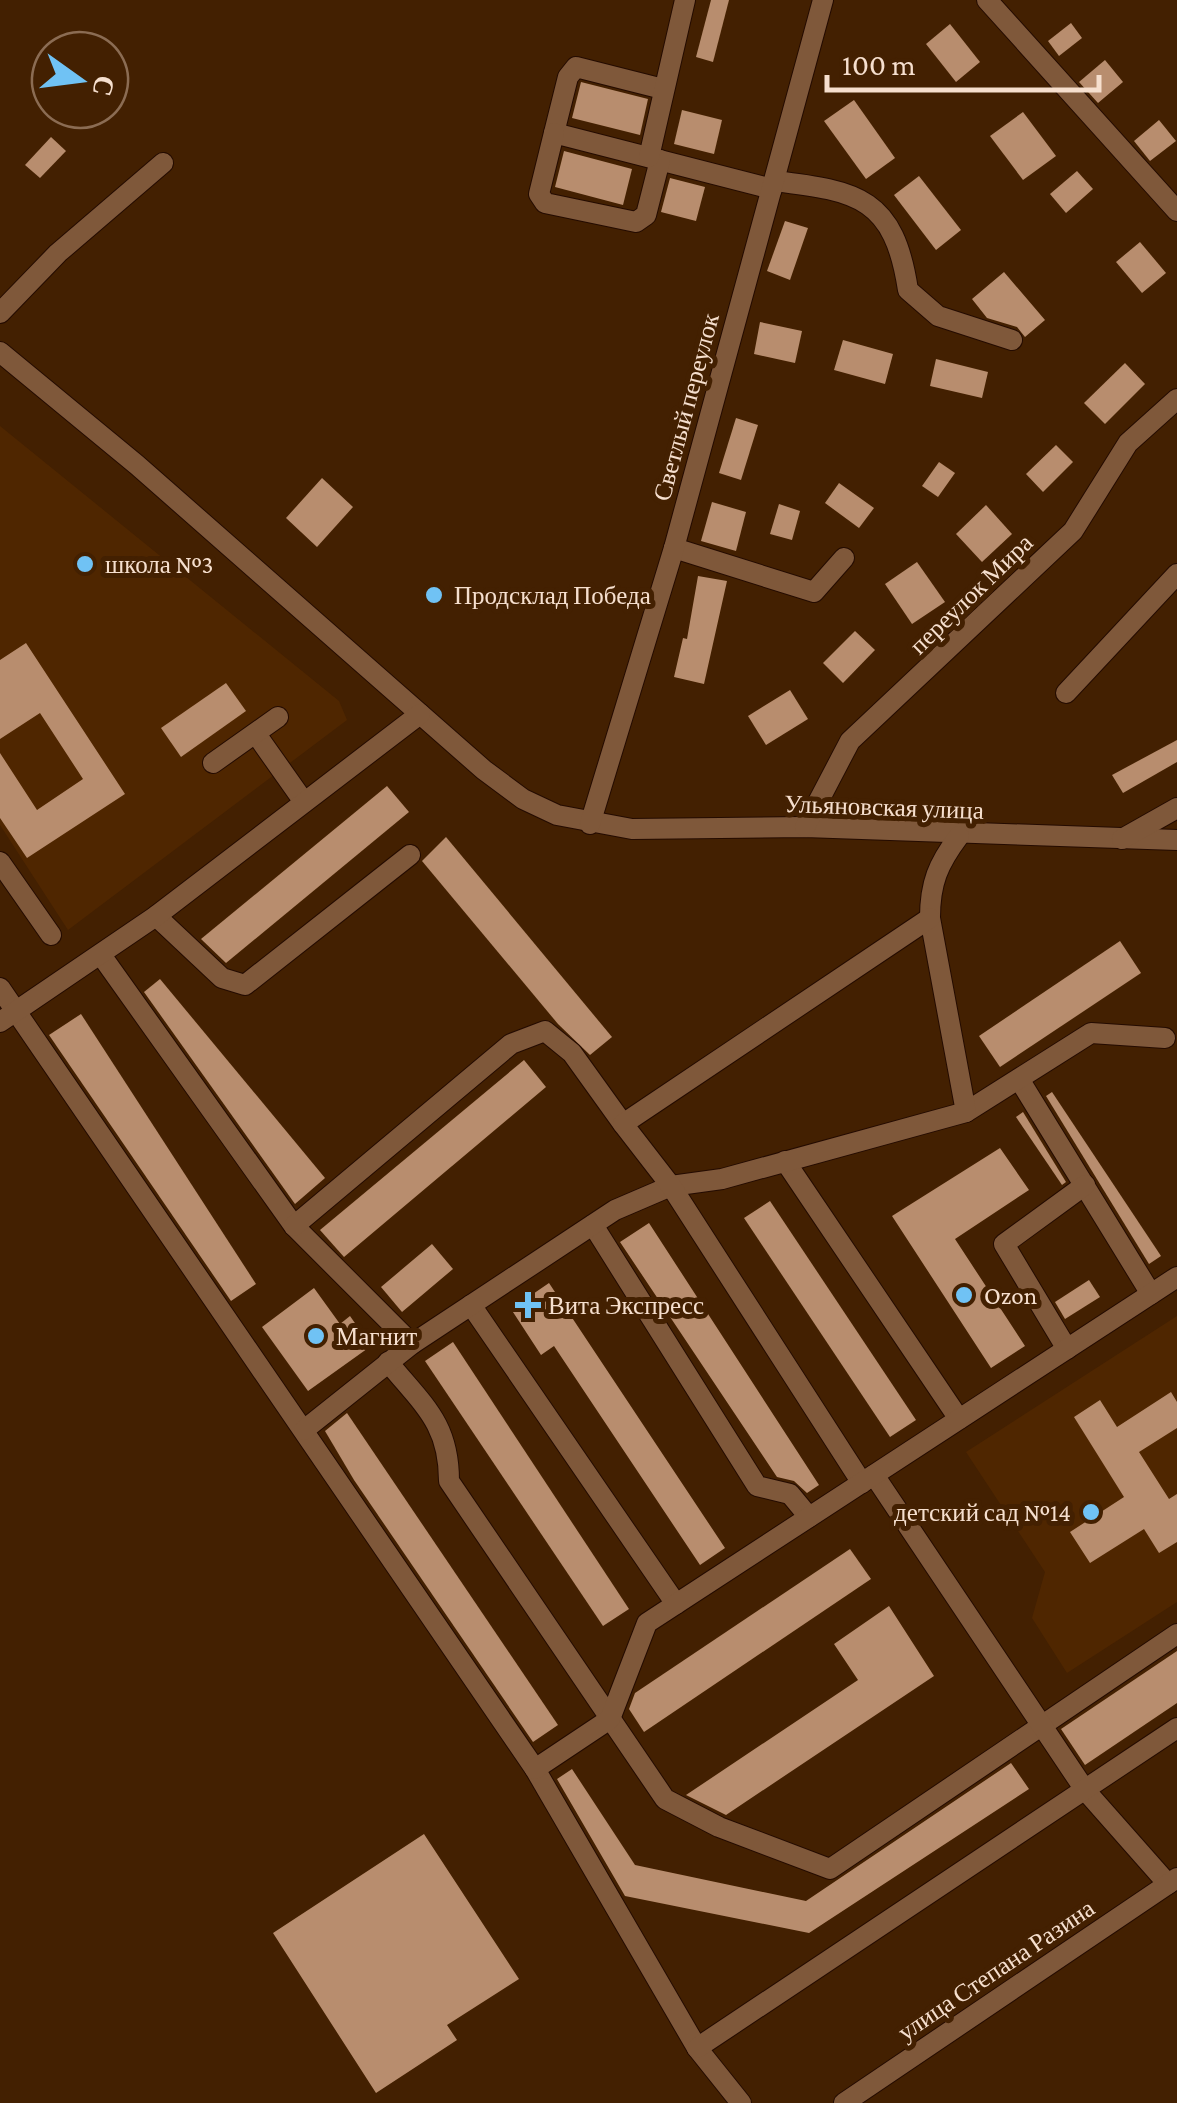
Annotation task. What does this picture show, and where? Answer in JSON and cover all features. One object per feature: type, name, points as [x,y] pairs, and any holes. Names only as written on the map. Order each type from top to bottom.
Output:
[{"type":"street","points":[[655,87],[576,67],[568,77],[538,198],[561,207],[636,222],[646,215],[685,0]]},
{"type":"street","name":"Светлый переулок","points":[[590,824],[674,548],[823,0]]},
{"type":"street","points":[[987,0],[1177,212]]},
{"type":"street","points":[[554,133],[773,185],[830,188],[880,210],[902,254],[908,290],[938,316],[1012,340]]},
{"type":"street","points":[[0,313],[58,254],[163,163]]},
{"type":"street","name":"Ульяновская улица","points":[[0,352],[523,799],[590,824],[632,829],[805,828],[959,836],[1177,840]]},
{"type":"street","name":"переулок Мира","points":[[805,828],[850,741],[1073,530],[1128,443],[1177,398]]},
{"type":"street","points":[[674,548],[814,592],[844,558]]},
{"type":"street","points":[[1066,693],[1177,574]]},
{"type":"street","points":[[8,1017],[156,916],[420,714]]},
{"type":"street","points":[[213,763],[278,716]]},
{"type":"street","points":[[256,734],[304,802]]},
{"type":"street","points":[[1122,839],[1177,808]]},
{"type":"street","points":[[959,836],[930,887],[930,918],[966,1112]]},
{"type":"street","points":[[156,916],[222,978],[245,985],[410,855]]},
{"type":"street","points":[[0,862],[51,935]]},
{"type":"street","points":[[623,1124],[930,918]]},
{"type":"street","points":[[101,955],[294,1226],[412,1344]]},
{"type":"street","points":[[0,988],[8,1017],[304,1430],[536,1769],[697,2048],[741,2103]]},
{"type":"street","points":[[294,1226],[511,1044],[545,1031],[572,1052],[671,1186],[868,1479],[1085,1790],[1172,1881]]},
{"type":"street","points":[[304,1430],[412,1344],[593,1225],[671,1186],[785,1162],[966,1112],[1091,1033],[1165,1038]]},
{"type":"street","points":[[1019,1078],[1151,1294]]},
{"type":"street","points":[[785,1162],[960,1420]]},
{"type":"street","points":[[1068,1349],[1004,1244],[1085,1184]]},
{"type":"street","points":[[593,1225],[756,1486],[790,1494],[810,1517]]},
{"type":"street","points":[[536,1769],[610,1719],[647,1623],[1177,1277]]},
{"type":"street","points":[[471,1305],[676,1604]]},
{"type":"street","points":[[388,1362],[433,1418],[449,1448],[449,1481],[665,1800],[719,1828],[830,1869],[1177,1634]]},
{"type":"street","points":[[697,2048],[1177,1728]]},
{"type":"street","name":"улица Степана Разина","points":[[844,2103],[1172,1881]]},
{"type":"shaded area","name":"школа №3","points":[[0,426],[339,701],[347,720],[68,930],[0,825]]},
{"type":"shaded area","name":"детский сад №14","points":[[1177,1316],[1177,1602],[1067,1673],[1032,1618],[1045,1572],[966,1452]]},
{"type":"building","points":[[711,0],[729,0],[713,62],[696,57]]},
{"type":"building","points":[[1071,23],[1082,38],[1059,56],[1048,41]]},
{"type":"building","points":[[950,24],[980,62],[956,82],[926,44]]},
{"type":"building","points":[[1105,60],[1123,82],[1098,103],[1079,82]]},
{"type":"building","points":[[581,82],[648,99],[640,135],[572,118]]},
{"type":"building","points":[[854,100],[895,158],[866,179],[824,121]]},
{"type":"building","points":[[682,110],[722,120],[714,154],[674,144]]},
{"type":"building","points":[[1023,112],[1056,156],[1023,180],[990,136]]},
{"type":"building","points":[[1159,120],[1176,141],[1150,161],[1134,141]]},
{"type":"building","points":[[51,137],[66,151],[40,178],[25,165]]},
{"type":"building","points":[[564,151],[632,169],[623,205],[555,187]]},
{"type":"building","points":[[1077,171],[1093,189],[1066,213],[1050,194]]},
{"type":"building","points":[[919,176],[961,230],[936,250],[894,195]]},
{"type":"building","points":[[670,178],[705,187],[696,221],[661,212]]},
{"type":"building","points":[[785,221],[808,228],[790,280],[767,271]]},
{"type":"building","points":[[1140,242],[1166,273],[1142,293],[1116,262]]},
{"type":"building","points":[[1004,272],[1045,320],[1025,337],[1017,327],[987,318],[972,299]]},
{"type":"building","points":[[760,322],[802,331],[795,363],[754,354]]},
{"type":"building","points":[[843,340],[893,354],[885,384],[834,370]]},
{"type":"building","points":[[936,359],[988,372],[982,398],[930,386]]},
{"type":"building","points":[[1125,363],[1145,384],[1105,424],[1084,403]]},
{"type":"building","points":[[736,418],[758,425],[741,480],[719,473]]},
{"type":"building","points":[[1056,445],[1073,462],[1043,492],[1026,474]]},
{"type":"building","points":[[939,462],[955,473],[938,497],[922,486]]},
{"type":"building","points":[[322,478],[353,507],[317,547],[286,518]]},
{"type":"building","points":[[839,483],[874,508],[859,528],[825,503]]},
{"type":"building","points":[[712,502],[746,512],[736,551],[701,541]]},
{"type":"building","points":[[779,504],[800,511],[792,540],[770,534]]},
{"type":"building","points":[[986,505],[1012,534],[982,562],[956,534]]},
{"type":"building","points":[[917,562],[945,602],[912,624],[885,584]]},
{"type":"building","points":[[698,576],[727,581],[704,684],[674,677],[683,638],[687,639]]},
{"type":"building","points":[[855,631],[875,650],[843,683],[823,663]]},
{"type":"building","points":[[26,643],[125,794],[27,858],[0,818],[0,753],[37,810],[83,779],[40,713],[0,739],[0,660]]},
{"type":"building","points":[[226,683],[246,711],[181,757],[161,728]]},
{"type":"building","points":[[790,690],[808,719],[766,745],[748,716]]},
{"type":"building","points":[[1177,740],[1177,762],[1123,793],[1112,775]]},
{"type":"building","points":[[387,786],[409,812],[226,963],[201,939]]},
{"type":"building","points":[[446,837],[612,1037],[590,1055],[558,1024],[422,861]]},
{"type":"building","points":[[1120,941],[1141,973],[1000,1067],[979,1036]]},
{"type":"building","points":[[160,979],[325,1178],[295,1204],[144,992]]},
{"type":"building","points":[[81,1014],[256,1284],[231,1301],[49,1035]]},
{"type":"building","points":[[524,1060],[546,1087],[344,1257],[320,1230]]},
{"type":"building","points":[[1052,1092],[1161,1256],[1149,1264],[1046,1096]]},
{"type":"building","points":[[1023,1112],[1066,1182],[1062,1185],[1016,1117]]},
{"type":"building","points":[[1000,1148],[1029,1190],[955,1239],[1025,1346],[991,1368],[892,1216]]},
{"type":"building","points":[[770,1201],[916,1420],[890,1437],[744,1218]]},
{"type":"building","points":[[649,1223],[819,1485],[807,1493],[794,1481],[777,1477],[620,1242]]},
{"type":"building","points":[[432,1244],[453,1269],[402,1312],[381,1287]]},
{"type":"building","points":[[1089,1280],[1100,1297],[1065,1319],[1055,1302]]},
{"type":"building","points":[[549,1283],[725,1548],[700,1565],[554,1346],[541,1355],[511,1309]]},
{"type":"building","name":"Магнит","points":[[314,1288],[340,1324],[350,1316],[371,1346],[308,1391],[262,1327]]},
{"type":"building","points":[[453,1342],[629,1609],[603,1626],[425,1361]]},
{"type":"building","points":[[1171,1392],[1177,1402],[1177,1428],[1139,1452],[1169,1499],[1177,1494],[1177,1542],[1159,1553],[1144,1529],[1090,1563],[1070,1532],[1124,1497],[1074,1417],[1100,1400],[1117,1427]]},
{"type":"building","points":[[347,1413],[558,1725],[533,1742],[354,1480],[325,1431]]},
{"type":"building","points":[[850,1549],[871,1579],[644,1732],[629,1709],[635,1693]]},
{"type":"building","points":[[889,1606],[934,1676],[726,1815],[686,1795],[858,1680],[834,1644]]},
{"type":"building","points":[[1177,1651],[1177,1703],[1085,1765],[1061,1729]]},
{"type":"building","points":[[1011,1763],[1029,1789],[809,1933],[625,1896],[557,1779],[572,1769],[635,1865],[806,1901]]},
{"type":"building","points":[[424,1834],[519,1979],[447,2025],[457,2040],[376,2093],[273,1933]]},
{"type":"place","name":"школа №3","points":[[85,564]]},
{"type":"place","name":"Продсклад Победа","points":[[434,595]]},
{"type":"place","name":"Ozon","points":[[964,1295]]},
{"type":"place","name":"Вита Экспресс","points":[[528,1305]]},
{"type":"place","name":"Магнит","points":[[316,1336]]},
{"type":"place","name":"детский сад №14","points":[[1091,1512]]}]
